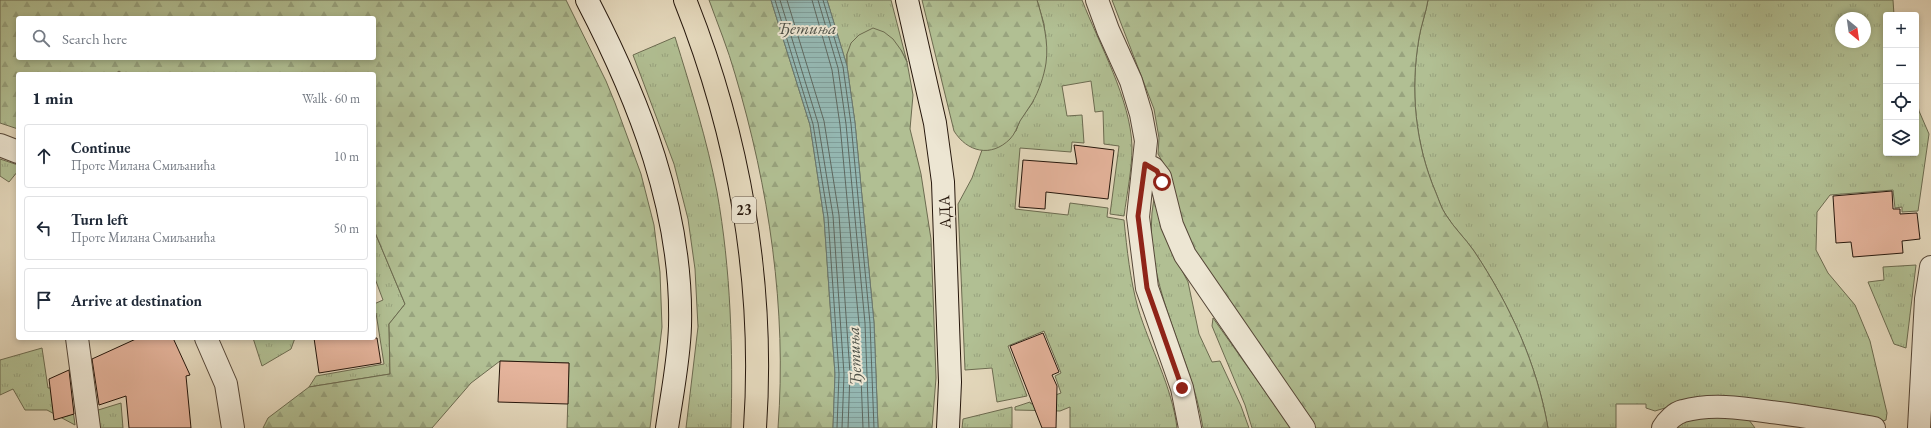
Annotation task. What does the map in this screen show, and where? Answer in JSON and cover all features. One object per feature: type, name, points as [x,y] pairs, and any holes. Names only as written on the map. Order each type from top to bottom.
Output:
[{"type":"main road","name":"23","points":[[685,0],[709,65],[724,112],[740,185],[753,276],[757,360],[755,428]]},
{"type":"street","points":[[587,0],[624,75],[658,168],[671,222],[677,269],[680,326],[668,428]]},
{"type":"street","name":"АДА","points":[[907,0],[935,123],[943,182],[950,382],[948,428]]},
{"type":"street","points":[[1097,0],[1108,30],[1131,81],[1141,114],[1146,141],[1145,164],[1138,216],[1147,288],[1182,388],[1190,428]]},
{"type":"street","points":[[0,145],[16,151]]},
{"type":"street","points":[[1145,164],[1153,168],[1160,177],[1172,225],[1185,256],[1304,428]]},
{"type":"street","points":[[1919,428],[1926,299],[1931,267]]},
{"type":"street","points":[[77,340],[89,428]]},
{"type":"street","points":[[207,340],[226,384],[233,428]]},
{"type":"street","points":[[1663,428],[1666,421],[1682,411],[1707,407],[1743,408],[1805,416],[1874,428]]},
{"type":"green space","points":[[0,0],[566,0],[606,81],[615,103],[641,174],[654,225],[660,272],[662,327],[650,428],[567,428],[569,363],[500,361],[471,383],[432,428],[263,428],[268,418],[309,387],[390,374],[389,324],[405,304],[376,235],[376,72],[16,72],[16,128],[0,123]]},
{"type":"green space","points":[[709,0],[771,0],[810,125],[824,218],[835,374],[833,428],[778,428],[780,339],[773,249],[766,205],[747,117],[729,55]]},
{"type":"green space","points":[[827,0],[891,0],[907,62],[901,50],[847,54],[847,66]]},
{"type":"green space","points":[[922,0],[1037,0],[1047,47],[1044,73],[1032,103],[1013,135],[1003,145],[995,149],[987,150],[972,148],[959,138],[954,131]]},
{"type":"green space","points":[[1037,0],[1082,0],[1113,72],[1126,110],[1132,147],[1131,164],[1124,216],[1110,214],[1119,146],[1104,144],[1103,111],[1095,112],[1091,81],[1062,86],[1067,116],[1082,115],[1084,143],[1072,142],[1071,152],[1020,148],[1015,209],[1068,215],[1070,203],[1108,208],[1107,217],[1124,220],[1129,264],[1135,297],[1143,323],[1166,382],[1177,428],[1070,428],[1070,407],[1060,411],[1015,410],[1015,407],[1030,402],[1031,404],[1061,393],[1055,376],[1061,373],[1044,331],[1008,346],[1027,396],[997,402],[992,368],[965,370],[958,204],[972,178],[982,150],[989,150],[1016,131],[1020,120],[1033,102],[1046,43],[1044,24]]},
{"type":"green space","points":[[1112,0],[1428,0],[1419,38],[1415,77],[1416,117],[1423,155],[1443,210],[1487,271],[1510,314],[1537,381],[1548,428],[1314,428],[1195,253],[1183,224],[1165,166],[1158,154],[1159,138],[1154,109]]},
{"type":"green space","points":[[1428,0],[1893,0],[1894,12],[1883,12],[1883,156],[1919,156],[1919,111],[1929,134],[1918,211],[1902,212],[1902,207],[1895,208],[1893,190],[1830,195],[1817,212],[1816,250],[1828,273],[1855,305],[1870,341],[1887,413],[1886,420],[1880,422],[1685,402],[1655,411],[1646,408],[1646,404],[1616,404],[1616,428],[1548,428],[1537,381],[1510,314],[1487,271],[1443,210],[1429,174],[1423,155],[1416,117],[1416,58]]},
{"type":"green space","points":[[873,28],[884,32],[893,39],[901,50],[907,62],[913,95],[910,129],[921,174],[931,239],[936,378],[932,428],[878,428],[874,323],[855,123],[847,66],[847,54],[851,43],[859,35]]},
{"type":"green space","points":[[675,37],[708,153],[722,221],[730,310],[732,369],[731,428],[686,428],[698,327],[695,269],[688,219],[674,164],[633,55]]},
{"type":"green space","points":[[0,159],[16,164],[16,173],[9,182],[0,176]]},
{"type":"green space","points":[[1154,198],[1171,249],[1188,282],[1199,334],[1212,362],[1220,361],[1241,406],[1249,428],[1203,428],[1197,399],[1160,286],[1154,257],[1151,228]]},
{"type":"green space","points":[[376,235],[405,304],[389,324],[390,374],[309,387],[316,376],[384,364],[376,313],[376,303],[383,300],[376,281]]},
{"type":"green space","points":[[1916,265],[1906,348],[1894,344],[1868,282],[1884,280],[1883,267]]},
{"type":"green space","points":[[1213,318],[1291,428],[1252,428],[1245,405],[1212,326]]},
{"type":"green space","points":[[254,340],[294,340],[291,349],[262,366]]},
{"type":"green space","points":[[42,348],[48,388],[70,387],[75,425],[47,410],[25,410],[13,389],[0,395],[0,360]]},
{"type":"green space","points":[[121,403],[123,428],[97,428],[95,411]]},
{"type":"green space","points":[[1012,407],[1012,428],[962,428],[963,419]]},
{"type":"green space","points":[[1705,415],[1749,420],[1755,428],[1675,428],[1679,424]]},
{"type":"water","name":"Ђетиња","points":[[771,0],[827,0],[847,66],[855,123],[874,323],[878,428],[833,428],[835,374],[824,218],[810,125]]},
{"type":"building","points":[[1074,145],[1114,150],[1108,199],[1046,192],[1045,209],[1019,207],[1023,160],[1077,164]]},
{"type":"building","points":[[1892,191],[1893,209],[1900,209],[1900,214],[1917,213],[1920,239],[1902,241],[1903,253],[1853,257],[1851,242],[1836,243],[1833,196]]},
{"type":"building","points":[[1043,333],[1059,372],[1052,375],[1057,386],[1056,428],[1042,428],[1010,346]]},
{"type":"building","points":[[377,338],[381,363],[319,373],[314,340],[376,340]]},
{"type":"building","points":[[134,340],[174,340],[190,375],[186,376],[191,428],[129,428],[126,396],[99,405],[92,359]]},
{"type":"building","points":[[500,361],[569,363],[568,404],[498,402]]},
{"type":"building","points":[[69,370],[74,414],[54,420],[49,379]]},
{"type":"route","points":[[1162,182],[1157,171],[1145,164],[1138,216],[1141,252],[1147,288],[1182,388]]}]
